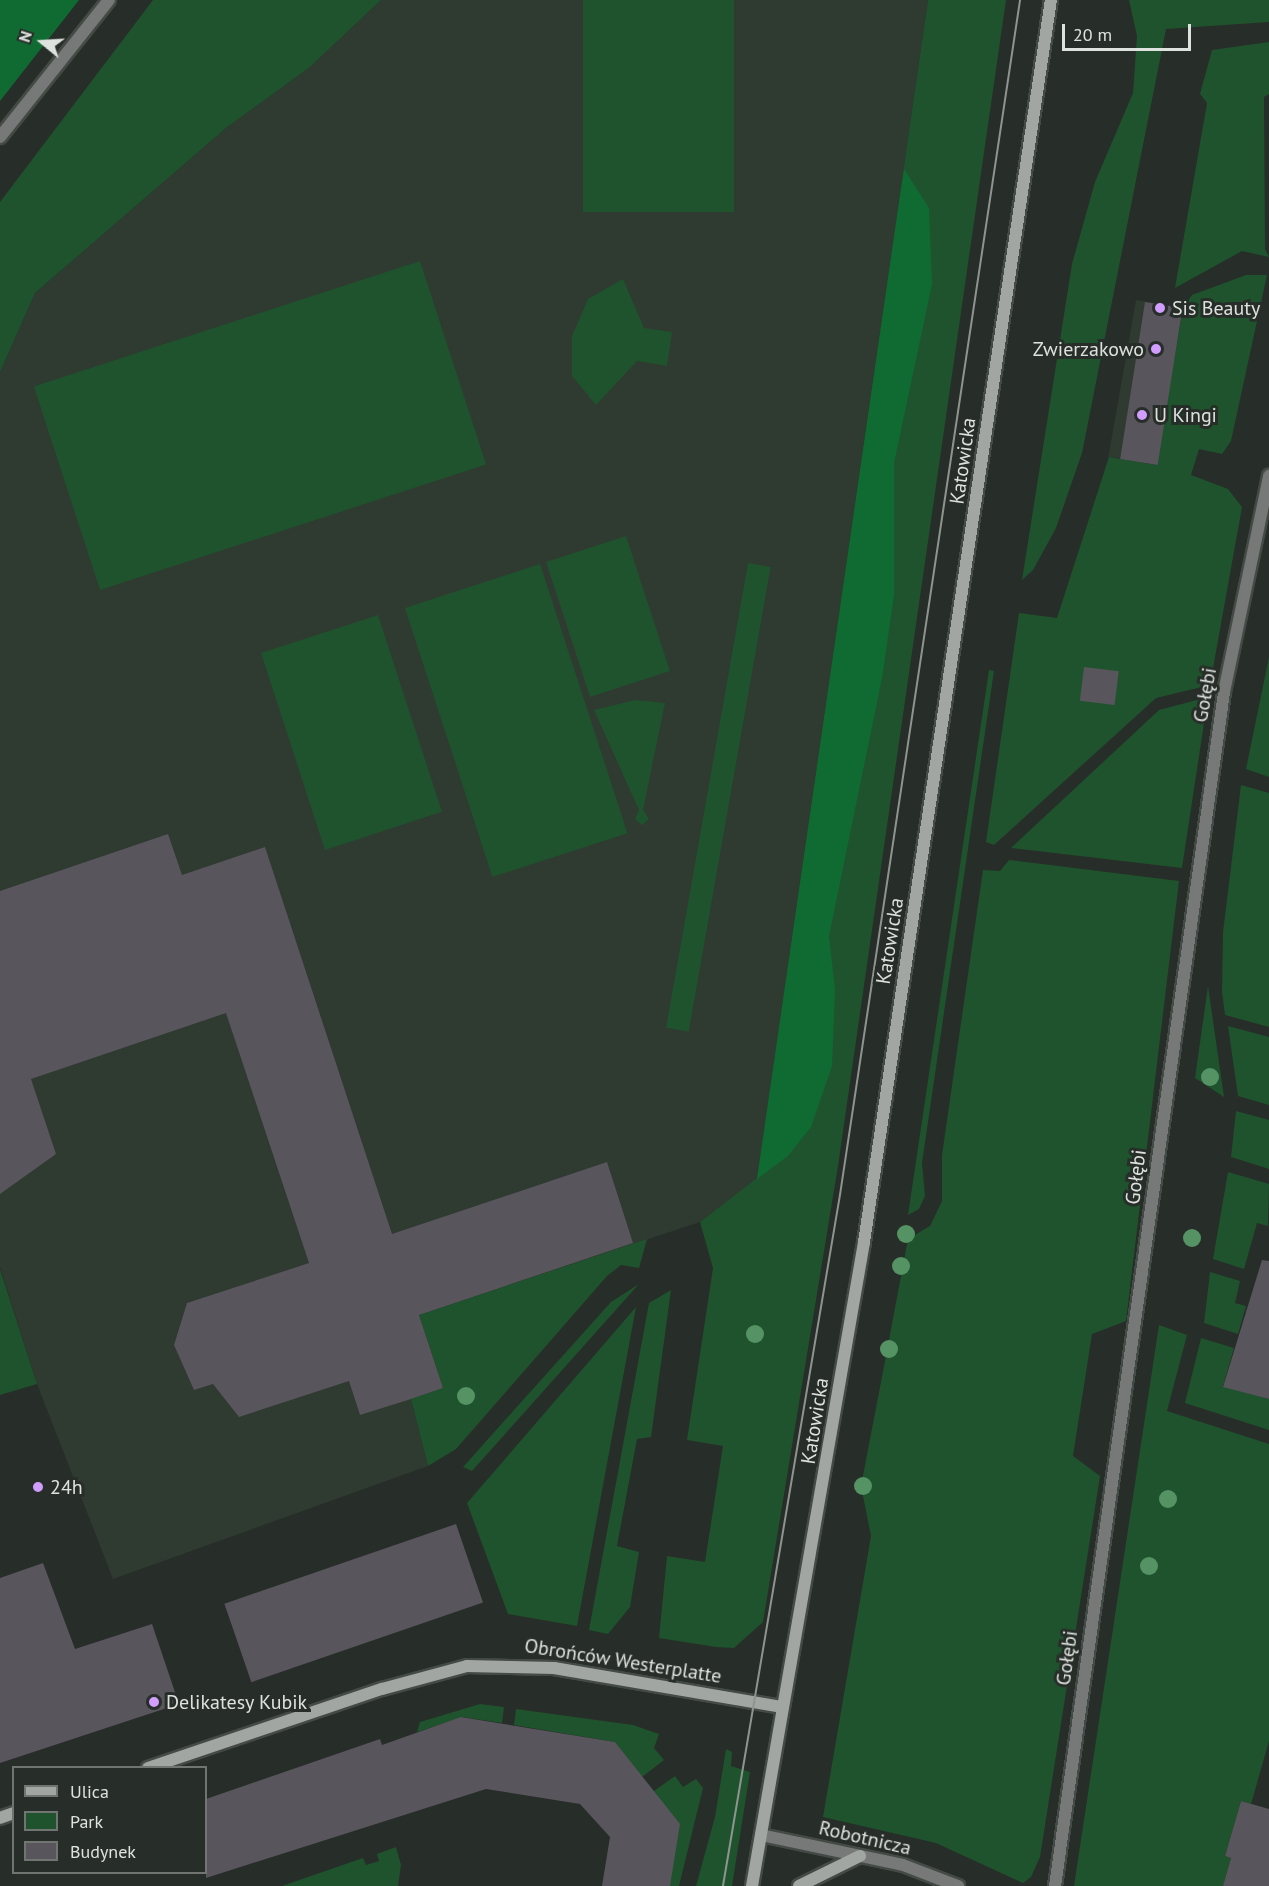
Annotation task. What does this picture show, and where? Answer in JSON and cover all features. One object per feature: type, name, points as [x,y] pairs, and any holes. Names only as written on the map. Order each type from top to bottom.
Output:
[{"type":"street","points":[[0,137],[109,0]]},
{"type":"street","name":"Katowicka","points":[[752,1886],[864,1242],[1051,0]]},
{"type":"street","name":"Gołębi","points":[[1055,1886],[1222,704],[1269,476]]},
{"type":"street","name":"Obrońców Westerplatte","points":[[151,1766],[382,1689],[467,1666],[554,1668],[783,1707]]},
{"type":"street","name":"Robotnicza","points":[[761,1836],[903,1865],[958,1886]]},
{"type":"street","points":[[799,1886],[860,1856]]},
{"type":"shaded area","points":[[381,0],[928,0],[757,1179],[700,1222],[419,1315],[443,1388],[411,1399],[428,1466],[113,1579],[37,1384],[0,1267],[0,372],[35,293],[226,128],[310,67]]},
{"type":"shaded area","points":[[1136,300],[1183,308],[1156,465],[1108,457]]},
{"type":"green space","points":[[0,0],[79,0],[0,101]]},
{"type":"green space","points":[[153,0],[381,0],[310,67],[226,128],[35,293],[0,372],[0,202]]},
{"type":"green space","points":[[583,0],[734,0],[734,212],[583,212]]},
{"type":"green space","points":[[928,0],[1006,0],[838,1166],[763,1622],[734,1648],[716,1647],[659,1638],[667,1556],[705,1562],[723,1446],[687,1440],[713,1268],[700,1222],[757,1178]]},
{"type":"green space","points":[[1129,0],[1269,0],[1269,22],[1166,29],[1082,453],[1056,528],[1033,570],[1022,580],[1072,264],[1095,182],[1133,93],[1137,36]]},
{"type":"green space","points":[[1269,42],[1269,94],[1264,97],[1265,249],[1269,257],[1242,251],[1175,288],[1207,103],[1200,94],[1212,50]]},
{"type":"green space","points":[[904,169],[929,208],[932,284],[894,463],[894,595],[882,678],[829,936],[835,990],[832,1066],[811,1127],[788,1156],[757,1179]]},
{"type":"green space","points":[[420,261],[486,465],[100,590],[34,386]]},
{"type":"green space","points":[[1246,275],[1267,275],[1231,441],[1222,454],[1199,449],[1191,475],[1228,489],[1242,507],[1210,685],[1156,698],[994,845],[986,842],[1019,613],[1057,618],[1109,457],[1156,465],[1183,308],[1192,295]]},
{"type":"green space","points":[[623,279],[644,328],[672,332],[667,366],[637,361],[596,405],[572,376],[572,336],[588,299]]},
{"type":"green space","points":[[626,536],[670,671],[590,697],[546,562]]},
{"type":"green space","points":[[748,563],[771,567],[689,1032],[666,1028]]},
{"type":"green space","points":[[540,564],[627,833],[492,877],[405,608]]},
{"type":"green space","points":[[378,615],[442,812],[325,850],[261,653]]},
{"type":"green space","points":[[1269,657],[1269,777],[1246,769]]},
{"type":"green space","points":[[989,670],[994,671],[922,1163],[925,1196],[919,1209],[908,1215]]},
{"type":"green space","points":[[1208,697],[1182,868],[1011,848],[1159,710]]},
{"type":"green space","points":[[635,700],[665,703],[643,810],[649,819],[642,825],[635,819],[639,810],[594,710]]},
{"type":"green space","points":[[1241,785],[1269,793],[1269,1027],[1225,1015],[1222,992],[1223,932]]},
{"type":"green space","points":[[1009,860],[1179,881],[1126,1321],[1092,1334],[1073,1456],[1100,1476],[1040,1857],[1031,1877],[1023,1883],[936,1843],[823,1817],[871,1536],[861,1486],[908,1239],[930,1226],[942,1201],[942,1155],[983,870],[1000,871]]},
{"type":"green space","points":[[1208,986],[1224,1097],[1195,1078]]},
{"type":"green space","points":[[1228,1026],[1269,1037],[1269,1105],[1238,1096]]},
{"type":"green space","points":[[1236,1111],[1269,1120],[1269,1169],[1231,1157]]},
{"type":"green space","points":[[1228,1172],[1269,1184],[1268,1226],[1257,1223],[1244,1269],[1213,1259]]},
{"type":"green space","points":[[647,1239],[639,1268],[621,1265],[607,1276],[456,1449],[428,1466],[411,1399],[443,1388],[419,1315]]},
{"type":"green space","points":[[0,1269],[37,1384],[0,1395]]},
{"type":"green space","points":[[1210,1272],[1240,1281],[1235,1303],[1246,1306],[1238,1334],[1204,1323]]},
{"type":"green space","points":[[639,1284],[472,1471],[463,1467],[611,1302]]},
{"type":"green space","points":[[671,1290],[651,1437],[637,1439],[617,1546],[639,1552],[630,1607],[608,1634],[589,1630],[649,1303]]},
{"type":"green space","points":[[636,1307],[577,1626],[508,1614],[467,1503]]},
{"type":"green space","points":[[1159,1325],[1187,1335],[1167,1411],[1269,1444],[1269,1741],[1251,1804],[1241,1801],[1225,1856],[1231,1858],[1223,1886],[1074,1886]]},
{"type":"green space","points":[[1201,1338],[1234,1348],[1223,1386],[1269,1399],[1269,1430],[1185,1403]]},
{"type":"green space","points":[[480,1704],[504,1707],[502,1723],[463,1717],[417,1732],[420,1722]]},
{"type":"green space","points":[[516,1709],[633,1725],[659,1734],[654,1748],[664,1760],[642,1777],[615,1742],[514,1725]]},
{"type":"green space","points":[[726,1749],[732,1752],[731,1766],[750,1772],[732,1886],[696,1886],[715,1817]]},
{"type":"green space","points":[[675,1776],[683,1787],[696,1779],[703,1788],[679,1886],[670,1886],[654,1791]]},
{"type":"green space","points":[[396,1847],[401,1865],[398,1886],[282,1886],[363,1858],[366,1865],[379,1861],[377,1854]]},
{"type":"building","points":[[1145,302],[1183,308],[1158,465],[1120,459]]},
{"type":"building","points":[[1084,667],[1119,671],[1115,705],[1080,701]]},
{"type":"building","points":[[168,834],[182,875],[265,847],[392,1234],[607,1162],[633,1243],[419,1315],[443,1388],[411,1399],[360,1415],[349,1381],[239,1417],[213,1384],[194,1390],[174,1345],[187,1303],[309,1263],[226,1013],[31,1079],[56,1154],[0,1194],[0,891]]},
{"type":"building","points":[[1262,1260],[1269,1261],[1269,1399],[1223,1387]]},
{"type":"building","points":[[456,1524],[483,1602],[251,1682],[224,1604]]},
{"type":"building","points":[[43,1563],[75,1649],[152,1624],[179,1704],[0,1763],[0,1578]]},
{"type":"building","points":[[461,1717],[615,1742],[680,1824],[670,1886],[602,1886],[610,1837],[580,1804],[486,1789],[206,1878],[207,1799],[380,1739],[382,1745]]},
{"type":"building","points":[[1241,1801],[1269,1809],[1269,1886],[1223,1886],[1231,1858],[1225,1856]]},
{"type":"tram line","points":[[723,1886],[840,1195],[1020,0]]},
{"type":"place","name":"Sis Beauty","points":[[1160,308]]},
{"type":"place","name":"Zwierzakowo","points":[[1156,349]]},
{"type":"place","name":"U Kingi","points":[[1142,415]]},
{"type":"place","name":"24h","points":[[38,1487]]},
{"type":"place","name":"Delikatesy Kubik","points":[[154,1702]]}]
